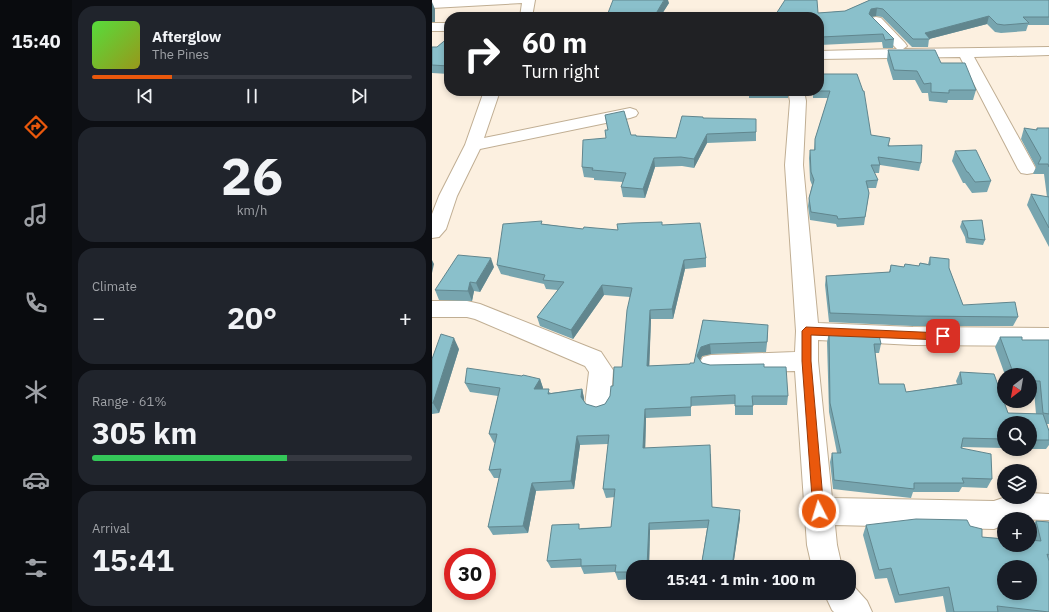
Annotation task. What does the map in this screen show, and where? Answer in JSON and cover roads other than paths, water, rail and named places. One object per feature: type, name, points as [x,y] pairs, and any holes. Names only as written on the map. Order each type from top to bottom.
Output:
[{"type":"street","points":[[432,4],[518,0]]},
{"type":"street","points":[[529,0],[529,12]]},
{"type":"street","points":[[876,21],[908,54]]},
{"type":"street","points":[[432,27],[444,27]]},
{"type":"street","points":[[824,55],[1049,51]]},
{"type":"street","points":[[964,52],[986,90],[1027,169]]},
{"type":"street","points":[[432,232],[436,229],[448,196],[473,145],[490,96]]},
{"type":"street","points":[[797,96],[798,101],[794,166],[806,331],[806,361],[822,545],[825,560]]},
{"type":"street","points":[[473,145],[630,113]]},
{"type":"street","points":[[432,309],[467,309],[480,312],[593,359],[601,370],[598,405]]},
{"type":"street","points":[[806,331],[913,336],[1049,338]]},
{"type":"street","points":[[711,364],[806,361]]},
{"type":"street","points":[[819,511],[994,514],[1018,506],[1049,507]]},
{"type":"street","points":[[844,600],[856,612]]}]
